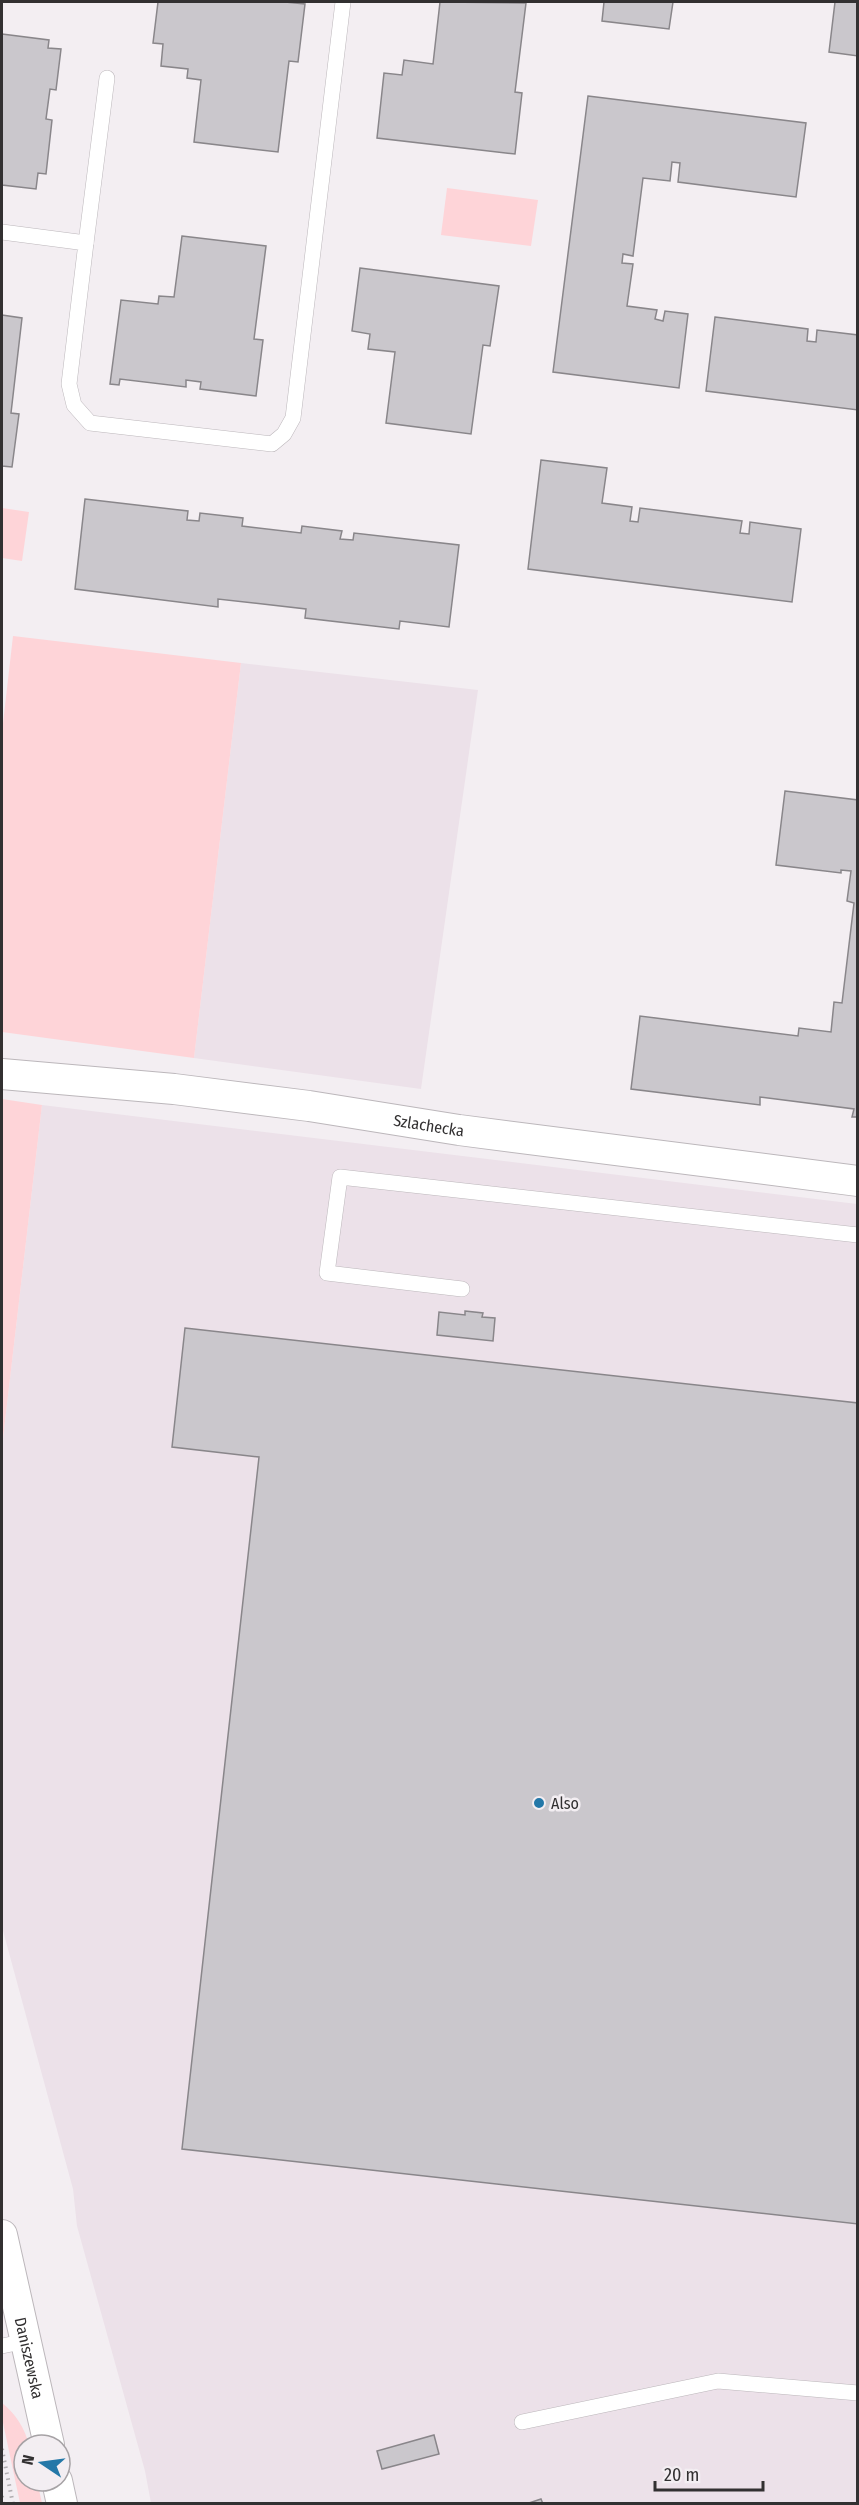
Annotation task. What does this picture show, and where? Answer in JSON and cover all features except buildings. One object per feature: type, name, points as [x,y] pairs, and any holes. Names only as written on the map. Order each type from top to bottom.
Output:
[{"type":"street","name":"Szlachecka","points":[[2,1074],[186,1090],[309,1106],[459,1130],[858,1181]]},
{"type":"street","name":"Daniszewska","points":[[2,2235],[14,2344],[45,2433]]},
{"type":"lane","points":[[107,78],[69,384],[74,405],[90,423],[245,443],[272,444],[284,434],[293,418],[343,2]]},
{"type":"lane","points":[[2,232],[86,243]]},
{"type":"lane","points":[[462,1289],[327,1273],[340,1178],[858,1235]]},
{"type":"lane","points":[[522,2422],[718,2381],[858,2393]]},
{"type":"path","points":[[2,2449],[13,2504]]},
{"type":"path","points":[[2,2496],[3,2504]]},
{"type":"shaded area","points":[[447,188],[538,200],[531,246],[441,235]]},
{"type":"shaded area","points":[[2,508],[29,512],[22,561],[2,558]]},
{"type":"shaded area","points":[[13,636],[241,663],[194,1058],[2,1032],[2,732]]},
{"type":"shaded area","points":[[241,663],[478,690],[421,1089],[194,1058]]},
{"type":"shaded area","points":[[2,1099],[42,1105],[2,1447]]},
{"type":"shaded area","points":[[42,1105],[857,1204],[857,2503],[151,2503],[145,2471],[77,2226],[73,2189],[2,1927],[2,1447]]},
{"type":"shaded area","points":[[2,2403],[15,2416],[25,2433],[12,2433],[12,2465],[2,2418]]},
{"type":"shaded area","points":[[18,2493],[40,2493],[42,2503],[20,2503]]},
{"type":"place","name":"Also","points":[[539,1803]]}]
